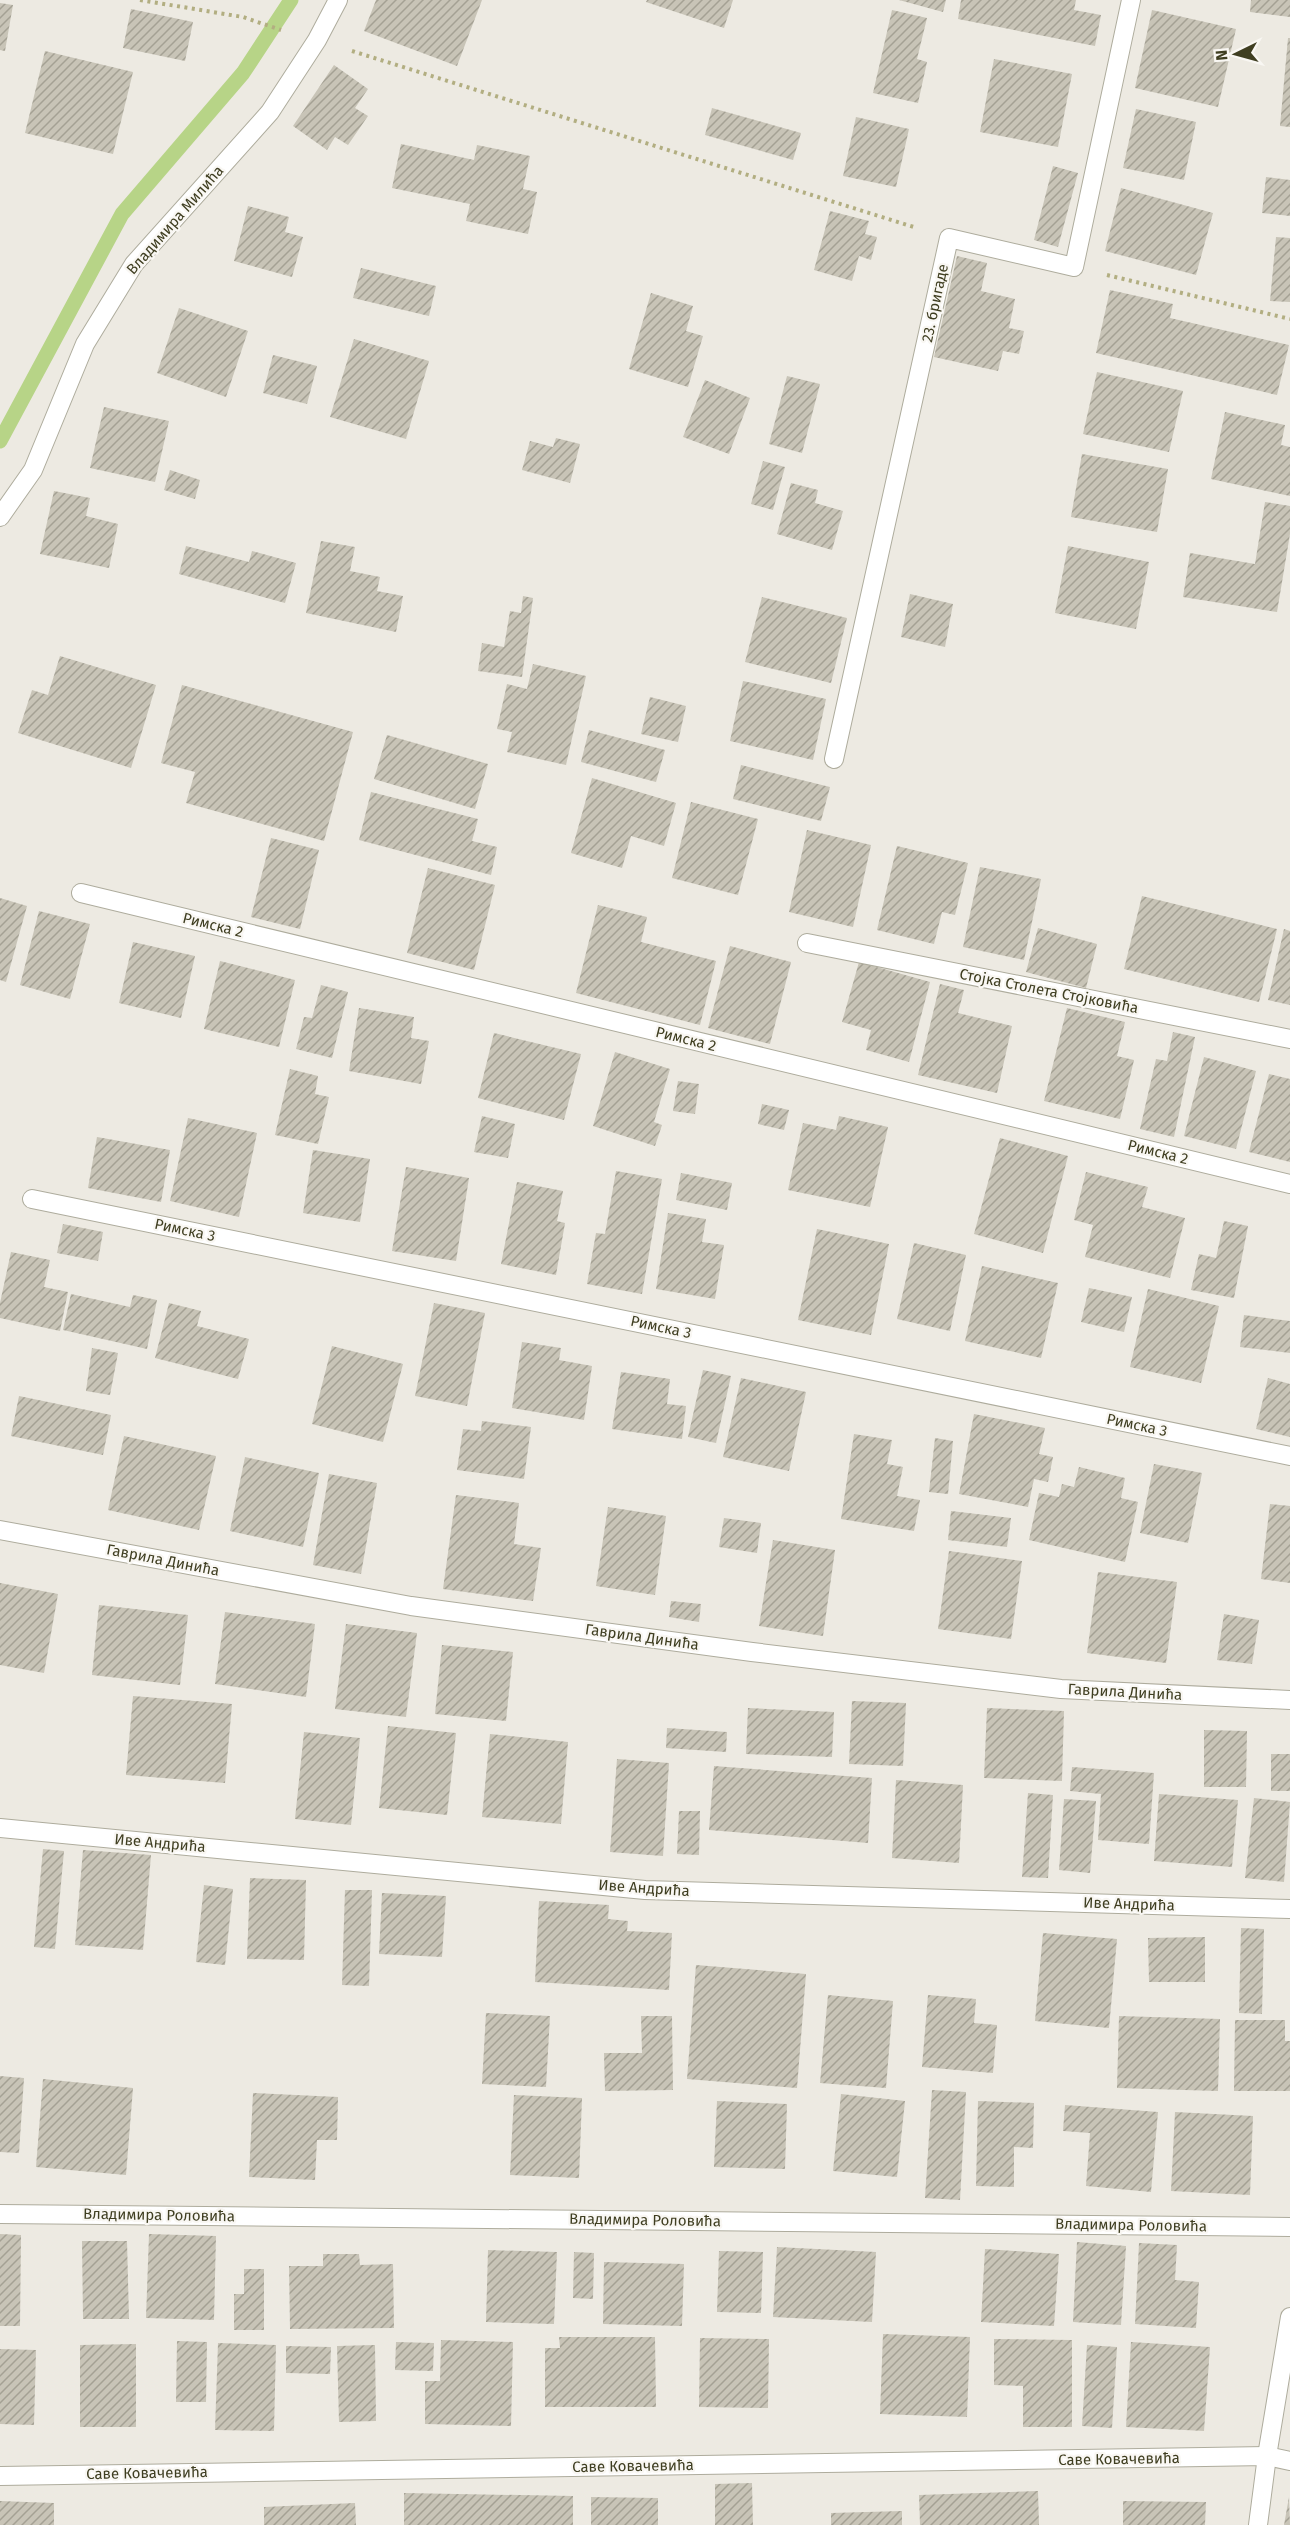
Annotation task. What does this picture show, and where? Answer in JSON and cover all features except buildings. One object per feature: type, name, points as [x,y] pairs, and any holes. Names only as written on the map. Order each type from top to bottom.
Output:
[{"type":"street","name":"Владимира Милића","points":[[0,517],[33,470],[85,344],[134,264],[270,112],[317,40],[338,0]]},
{"type":"street","points":[[949,238],[1074,267],[1131,0]]},
{"type":"street","name":"23. бригаде","points":[[834,759],[949,238]]},
{"type":"street","name":"Римска 2","points":[[81,893],[1290,1184]]},
{"type":"street","name":"Стојка Столета Стојковића","points":[[807,942],[1290,1039]]},
{"type":"street","name":"Римска 3","points":[[32,1198],[1290,1456]]},
{"type":"street","name":"Гаврила Динића","points":[[0,1530],[411,1606],[752,1652],[1060,1689],[1290,1700]]},
{"type":"street","name":"Иве Андрића","points":[[0,1828],[645,1890],[1290,1909]]},
{"type":"street","name":"Владимира Роловића","points":[[0,2214],[1290,2226]]},
{"type":"street","points":[[1258,2525],[1290,2317]]},
{"type":"street","name":"Саве Ковачевића","points":[[0,2475],[1267,2456],[1290,2461]]},
{"type":"path","points":[[140,0],[243,17],[284,30]]},
{"type":"path","points":[[317,40],[949,238]]},
{"type":"path","points":[[1074,267],[1290,319]]},
{"type":"waterway","points":[[0,441],[122,214],[243,73],[291,0]]}]
